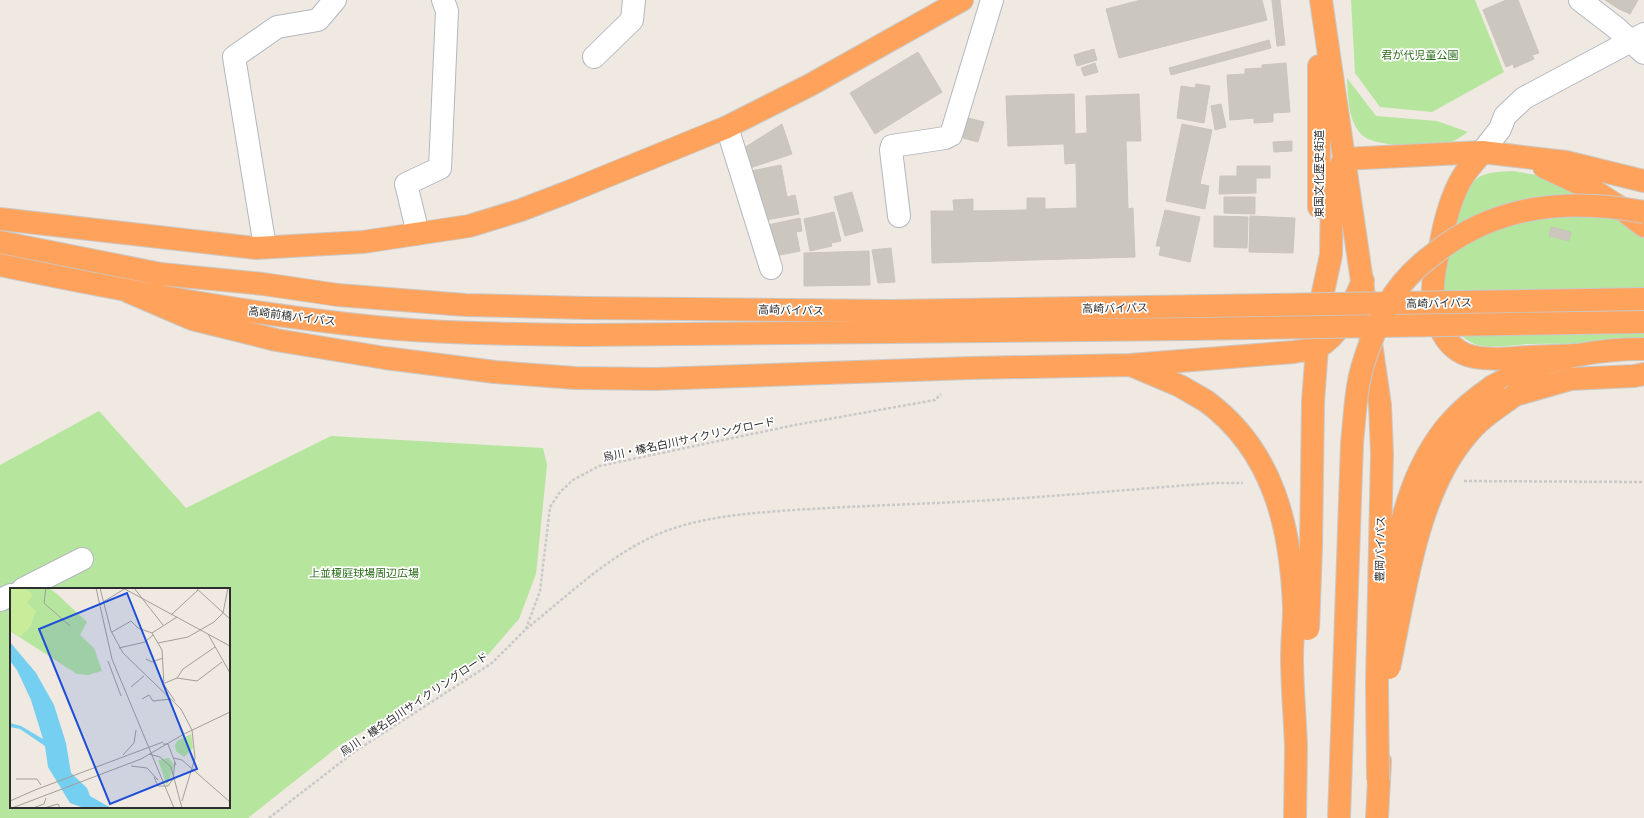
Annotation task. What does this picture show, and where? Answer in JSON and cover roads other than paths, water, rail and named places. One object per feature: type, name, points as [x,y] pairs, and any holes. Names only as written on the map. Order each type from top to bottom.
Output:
[{"type":"highway","points":[[0,220],[248,247],[363,242],[469,226],[521,210],[727,127],[810,85],[962,0]]},
{"type":"highway","name":"東国文化歴史街道","points":[[1320,0],[1363,281]]},
{"type":"highway","name":"東国文化歴史街道","points":[[1317,348],[1320,0]]},
{"type":"highway","points":[[1482,152],[1462,178],[1451,202],[1443,230],[1435,270],[1432,290],[1434,306],[1441,331],[1452,347],[1473,356],[1499,358],[1576,355],[1635,349]]},
{"type":"highway","points":[[1318,315],[1331,255],[1332,189],[1335,177],[1344,159],[1482,152],[1566,162],[1644,182]]},
{"type":"highway","points":[[1519,156],[1593,190],[1618,206],[1644,226]]},
{"type":"highway","points":[[1339,818],[1353,436],[1358,384],[1370,346],[1386,307],[1408,277],[1426,259],[1447,243],[1470,229],[1496,218],[1518,211],[1564,205],[1605,206],[1644,212]]},
{"type":"highway","points":[[0,220],[65,241],[263,284]]},
{"type":"highway","points":[[0,242],[161,274],[263,284]]},
{"type":"highway","name":"高崎前橋バイパス","points":[[0,265],[129,292],[281,316],[378,327],[476,333],[587,335]]},
{"type":"highway","points":[[129,292],[192,319],[276,340],[385,358],[494,372],[575,378],[655,379],[963,368],[1130,365],[1294,352],[1317,348],[1329,339],[1339,328],[1363,281]]},
{"type":"highway","name":"豊岡バイパス","points":[[1363,281],[1380,404],[1382,454],[1377,682],[1377,818]]},
{"type":"highway","name":"高崎バイパス","points":[[263,284],[338,295],[442,303],[586,308],[890,311],[1644,299]]},
{"type":"highway","name":"高崎バイパス","points":[[587,335],[1644,322]]},
{"type":"highway","points":[[1296,748],[1306,657],[1311,548],[1312,402],[1317,348]]},
{"type":"highway","points":[[1378,780],[1390,668],[1396,558],[1402,526],[1410,496],[1419,471],[1431,449],[1449,424],[1472,401],[1509,377],[1539,364],[1576,355]]},
{"type":"highway","points":[[1130,365],[1180,386],[1217,409],[1234,426],[1255,454],[1269,479],[1281,511],[1286,534],[1292,578],[1294,610],[1292,656],[1296,748],[1295,818]]},
{"type":"highway","points":[[1390,668],[1416,541],[1428,503],[1440,475],[1452,454],[1466,435],[1486,416],[1515,395],[1571,379],[1634,376],[1644,374]]},
{"type":"street","points":[[265,247],[234,57],[277,27],[318,20],[335,0]]},
{"type":"street","points":[[415,234],[416,222],[406,184],[440,168],[447,11],[443,0]]},
{"type":"street","points":[[594,57],[632,20],[634,0]]},
{"type":"street","points":[[899,216],[891,150],[892,146],[945,138],[951,135],[992,0]]},
{"type":"street","points":[[1580,0],[1639,42]]},
{"type":"street","points":[[1482,152],[1500,129],[1506,116],[1524,98],[1639,42]]},
{"type":"street","points":[[727,127],[771,268]]},
{"type":"street","points":[[25,588],[82,559]]},
{"type":"street","points":[[0,600],[10,595]]},
{"type":"park label","name":"君が代児童公園","points":[[1420,55]]},
{"type":"park label","name":"上並榎庭球場周辺広場","points":[[364,573]]}]
